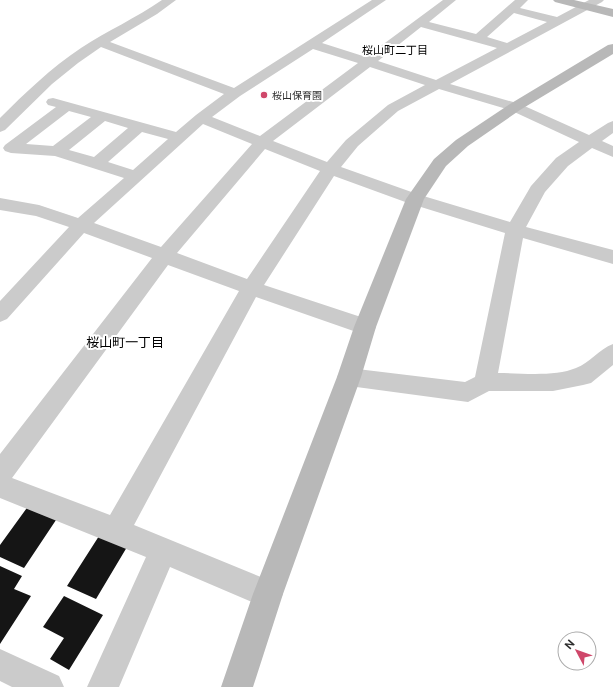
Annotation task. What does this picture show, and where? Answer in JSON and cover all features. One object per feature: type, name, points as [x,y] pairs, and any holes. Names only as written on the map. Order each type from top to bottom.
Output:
[{"type":"street","points":[[0,127],[31,96],[99,42],[149,15],[170,0]]},
{"type":"street","points":[[0,474],[165,255],[262,142],[450,0]]},
{"type":"street","points":[[478,39],[522,0]]},
{"type":"street","points":[[559,0],[613,13]]},
{"type":"street","points":[[116,531],[251,288],[330,169],[352,143],[393,108],[598,0]]},
{"type":"street","points":[[356,2],[375,3]]},
{"type":"street","points":[[0,314],[81,225],[178,137],[235,93],[375,3]]},
{"type":"street","points":[[511,9],[559,20]]},
{"type":"street","points":[[420,23],[508,47]]},
{"type":"street","points":[[99,42],[235,93]]},
{"type":"street","points":[[312,44],[436,84],[515,107],[613,152]]},
{"type":"street","points":[[237,687],[268,594],[349,377],[365,327],[415,199],[440,163],[462,143],[515,107],[613,48]]},
{"type":"street","points":[[31,96],[178,137]]},
{"type":"street","points":[[67,106],[11,148],[57,151],[135,176]]},
{"type":"street","points":[[57,151],[103,116]]},
{"type":"street","points":[[201,118],[330,169],[415,199],[516,230],[613,256]]},
{"type":"street","points":[[97,163],[139,126]]},
{"type":"street","points":[[485,382],[516,230],[537,190],[562,162],[613,126]]},
{"type":"street","points":[[2,206],[39,211],[81,225],[251,288],[365,327]]},
{"type":"street","points":[[349,377],[468,392],[485,382],[553,382],[583,376],[613,353]]},
{"type":"street","points":[[0,486],[116,531],[268,594]]},
{"type":"street","points":[[103,687],[163,551]]},
{"type":"street","points":[[0,665],[48,687]]},
{"type":"building","points":[[29,505],[58,517],[24,568],[0,557],[0,545]]},
{"type":"building","points":[[99,536],[127,547],[96,599],[67,586]]},
{"type":"building","points":[[0,566],[22,576],[14,589],[31,596],[0,644]]},
{"type":"building","points":[[64,596],[103,615],[69,670],[50,659],[64,638],[43,627]]},
{"type":"place","name":"桜山保育園","points":[[264,95]]},
{"type":"district","name":"桜山町二丁目","points":[[395,50]]},
{"type":"district","name":"桜山町一丁目","points":[[125,342]]}]
